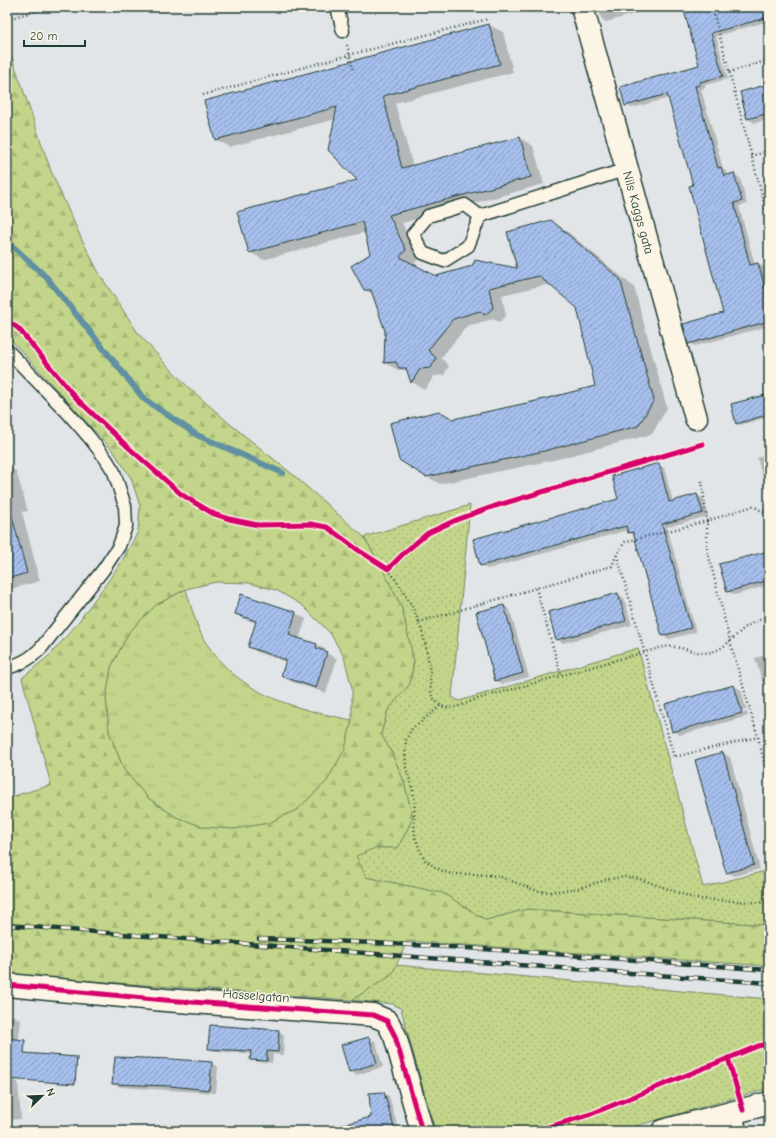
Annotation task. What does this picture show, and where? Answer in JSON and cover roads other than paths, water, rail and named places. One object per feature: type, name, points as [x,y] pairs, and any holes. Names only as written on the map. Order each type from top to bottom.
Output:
[{"type":"street","name":"Nils Kaggs gata","points":[[582,7],[696,418]]},
{"type":"street","name":"Hasselgatan","points":[[7,985],[157,999],[373,1015],[388,1021],[395,1036],[422,1131]]},
{"type":"street","points":[[663,1131],[733,1122],[769,1103]]},
{"type":"lane","points":[[337,7],[343,31]]},
{"type":"lane","points":[[480,216],[627,169]]},
{"type":"lane","points":[[465,204],[480,216],[468,246],[444,261],[423,252],[413,234],[428,216],[465,204]]},
{"type":"lane","points":[[7,350],[90,437],[106,459],[114,472],[125,506],[126,516],[126,526],[119,546],[103,570],[42,648],[26,661],[7,668]]},
{"type":"waterway","points":[[7,241],[47,278],[144,399],[197,435],[283,473]]},
{"type":"railway","points":[[7,925],[769,983]]},
{"type":"railway","points":[[259,939],[451,947],[769,970]]}]
